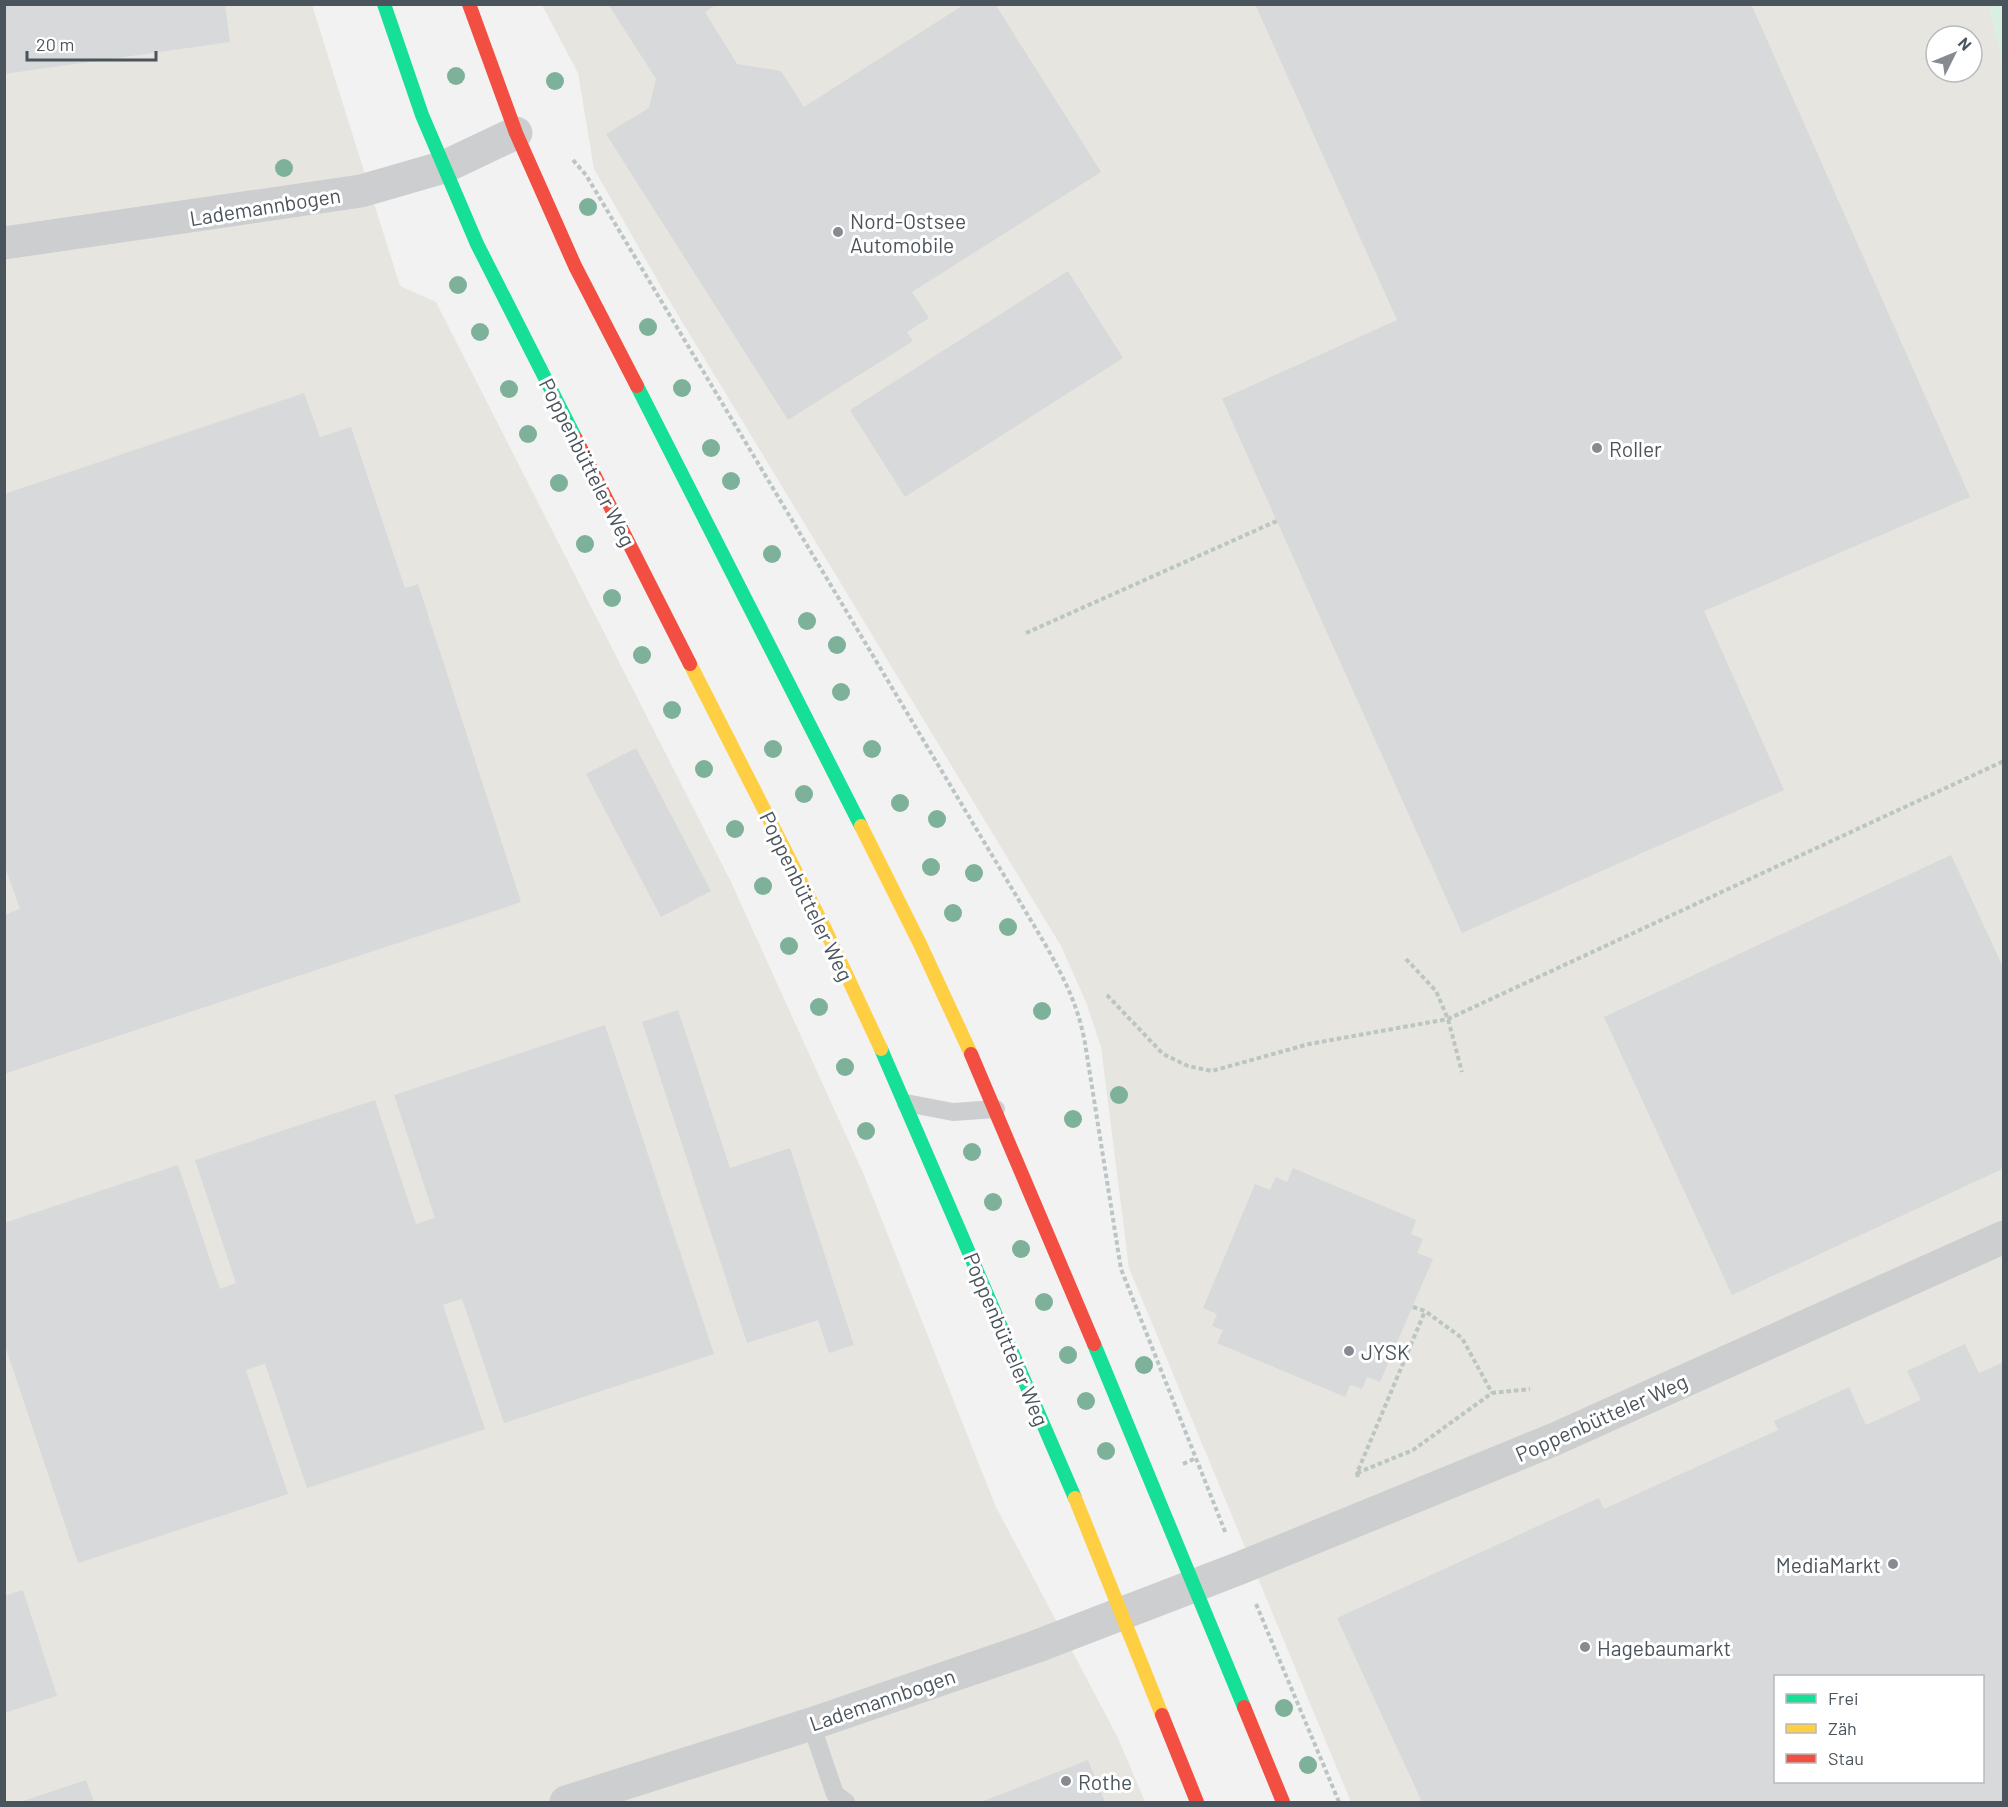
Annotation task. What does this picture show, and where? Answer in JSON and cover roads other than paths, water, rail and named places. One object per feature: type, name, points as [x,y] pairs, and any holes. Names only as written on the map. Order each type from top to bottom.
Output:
[{"type":"main road","name":"Poppenbütteler Weg","points":[[384,4],[444,167],[477,244],[825,929],[906,1103],[1077,1502],[1197,1803]]},
{"type":"main road","points":[[469,4],[516,133],[575,266],[899,902],[996,1109],[1283,1803]]},
{"type":"street","name":"Lademannbogen","points":[[4,243],[361,191],[444,167],[516,133]]},
{"type":"street","name":"Poppenbütteler Weg","points":[[1194,1585],[1372,1516],[1555,1439],[2004,1237]]},
{"type":"street","name":"Lademannbogen","points":[[566,1803],[811,1724],[1035,1647],[1194,1585]]},
{"type":"lane","points":[[906,1103],[953,1112],[996,1109]]},
{"type":"lane","points":[[811,1724],[835,1794],[846,1803]]},
{"type":"place","name":"Nord-Ostsee Automobile","points":[[838,232]]},
{"type":"place","name":"Roller","points":[[1597,448]]},
{"type":"place","name":"JYSK","points":[[1349,1351]]},
{"type":"place","name":"MediaMarkt","points":[[1893,1564]]},
{"type":"place","name":"Hagebaumarkt","points":[[1585,1647]]},
{"type":"place","name":"Rothe","points":[[1066,1781]]}]
